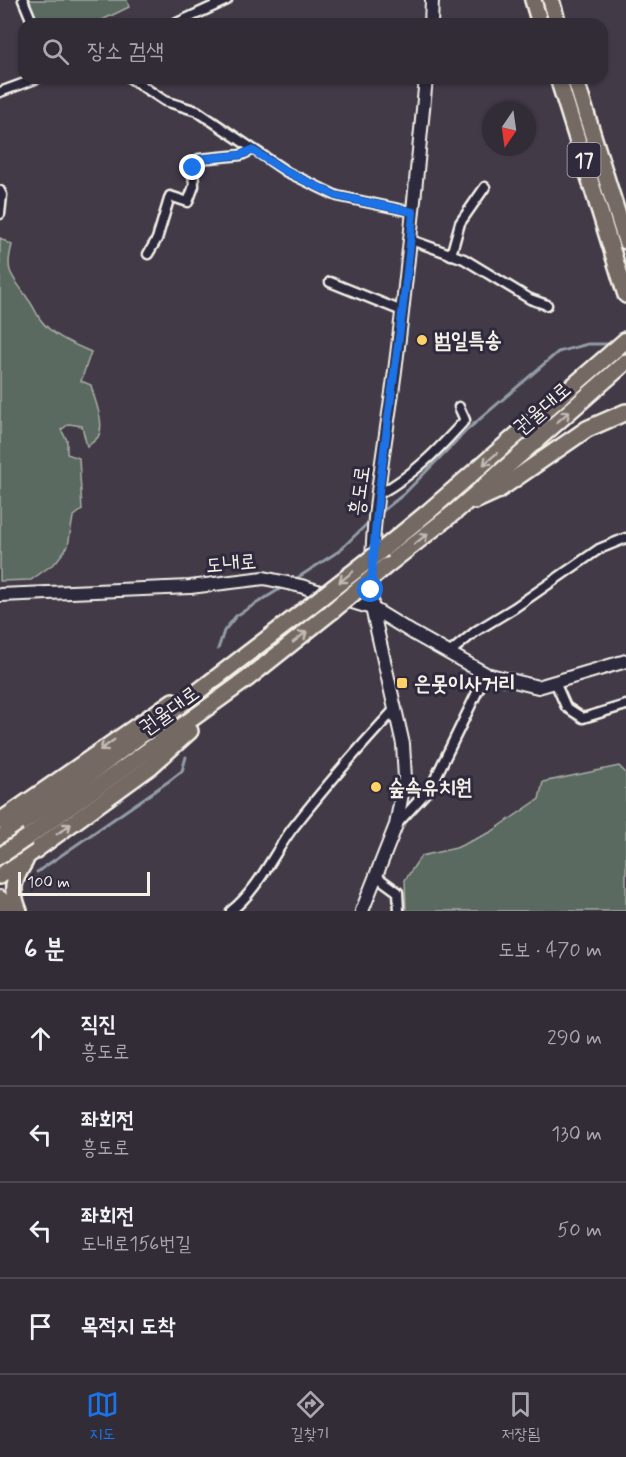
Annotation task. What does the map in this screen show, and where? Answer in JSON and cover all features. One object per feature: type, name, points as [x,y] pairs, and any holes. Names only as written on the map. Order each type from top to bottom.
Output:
[{"type":"highway","points":[[533,0],[538,18]]},
{"type":"highway","points":[[551,0],[556,18]]},
{"type":"highway","points":[[560,0],[563,18]]},
{"type":"highway","name":"17","points":[[560,84],[626,295]]},
{"type":"highway","name":"17","points":[[577,84],[622,213],[626,241]]},
{"type":"highway","points":[[584,84],[622,213]]},
{"type":"highway","name":"권율대로","points":[[10,824],[68,791],[383,549],[626,340]]},
{"type":"highway","name":"권율대로","points":[[10,824],[269,662],[456,511],[620,367]]},
{"type":"highway","points":[[456,511],[497,490],[587,429],[626,412]]},
{"type":"highway","points":[[0,876],[150,767],[269,662]]},
{"type":"highway","points":[[10,824],[0,854],[4,857],[29,855]]},
{"type":"highway","points":[[0,838],[10,824]]},
{"type":"highway","points":[[19,911],[13,897],[14,879],[29,855]]},
{"type":"highway","points":[[0,909],[4,911]]},
{"type":"main road","points":[[0,898],[13,911]]},
{"type":"street","points":[[23,0],[30,18]]},
{"type":"street","points":[[188,18],[226,0]]},
{"type":"street","points":[[431,18],[432,0]]},
{"type":"street","points":[[0,92],[22,84]]},
{"type":"street","points":[[138,84],[165,101],[197,111],[287,172],[337,196],[413,212]]},
{"type":"street","name":"흥도로","points":[[362,911],[396,825],[405,778],[403,744],[372,608],[374,529],[411,240],[425,84]]},
{"type":"street","points":[[148,254],[156,239],[170,196],[188,202],[194,186],[193,168],[199,159],[241,155],[252,150]]},
{"type":"street","points":[[451,255],[460,223],[486,187]]},
{"type":"street","points":[[0,191],[2,195],[0,214]]},
{"type":"street","points":[[411,240],[464,259],[530,299],[547,305]]},
{"type":"street","points":[[330,282],[402,311]]},
{"type":"street","points":[[378,497],[431,457],[465,420],[459,407]]},
{"type":"street","points":[[449,653],[476,631],[514,608],[599,549],[626,538]]},
{"type":"street","name":"도내로","points":[[0,595],[190,587],[264,578],[301,586],[372,608],[486,674],[538,687],[626,661]]},
{"type":"street","points":[[396,825],[431,787],[486,674]]},
{"type":"street","points":[[555,682],[566,707],[583,718],[626,705]]},
{"type":"street","points":[[231,911],[262,875],[291,831],[395,709]]},
{"type":"street","points":[[376,876],[398,892],[399,911]]},
{"type":"green space","points":[[18,0],[127,0],[129,7],[106,18],[30,18],[25,16]]},
{"type":"green space","points":[[0,238],[12,245],[9,263],[11,274],[40,319],[57,335],[91,352],[81,381],[91,385],[101,425],[98,437],[87,447],[82,426],[69,424],[61,430],[67,440],[67,454],[79,458],[82,510],[73,517],[68,546],[56,562],[31,580],[0,581]]},
{"type":"green space","points":[[619,766],[626,773],[626,911],[406,911],[405,880],[421,856],[456,848],[491,832],[539,799],[543,782]]},
{"type":"waterway","points":[[379,514],[404,494],[467,430],[558,352],[588,344],[611,344]]},
{"type":"waterway","points":[[294,580],[339,551],[371,520]]},
{"type":"waterway","points":[[218,649],[224,631],[236,616],[283,587]]},
{"type":"waterway","points":[[37,872],[182,771],[186,757]]},
{"type":"place","name":"범일특송","points":[[422,340]]},
{"type":"place","name":"은못이사거리","points":[[402,683]]},
{"type":"place","name":"숲속유치원","points":[[376,787]]},
{"type":"route","points":[[193,168],[199,159],[241,155],[252,150],[287,172],[337,196],[413,212],[374,529],[371,590]]}]
